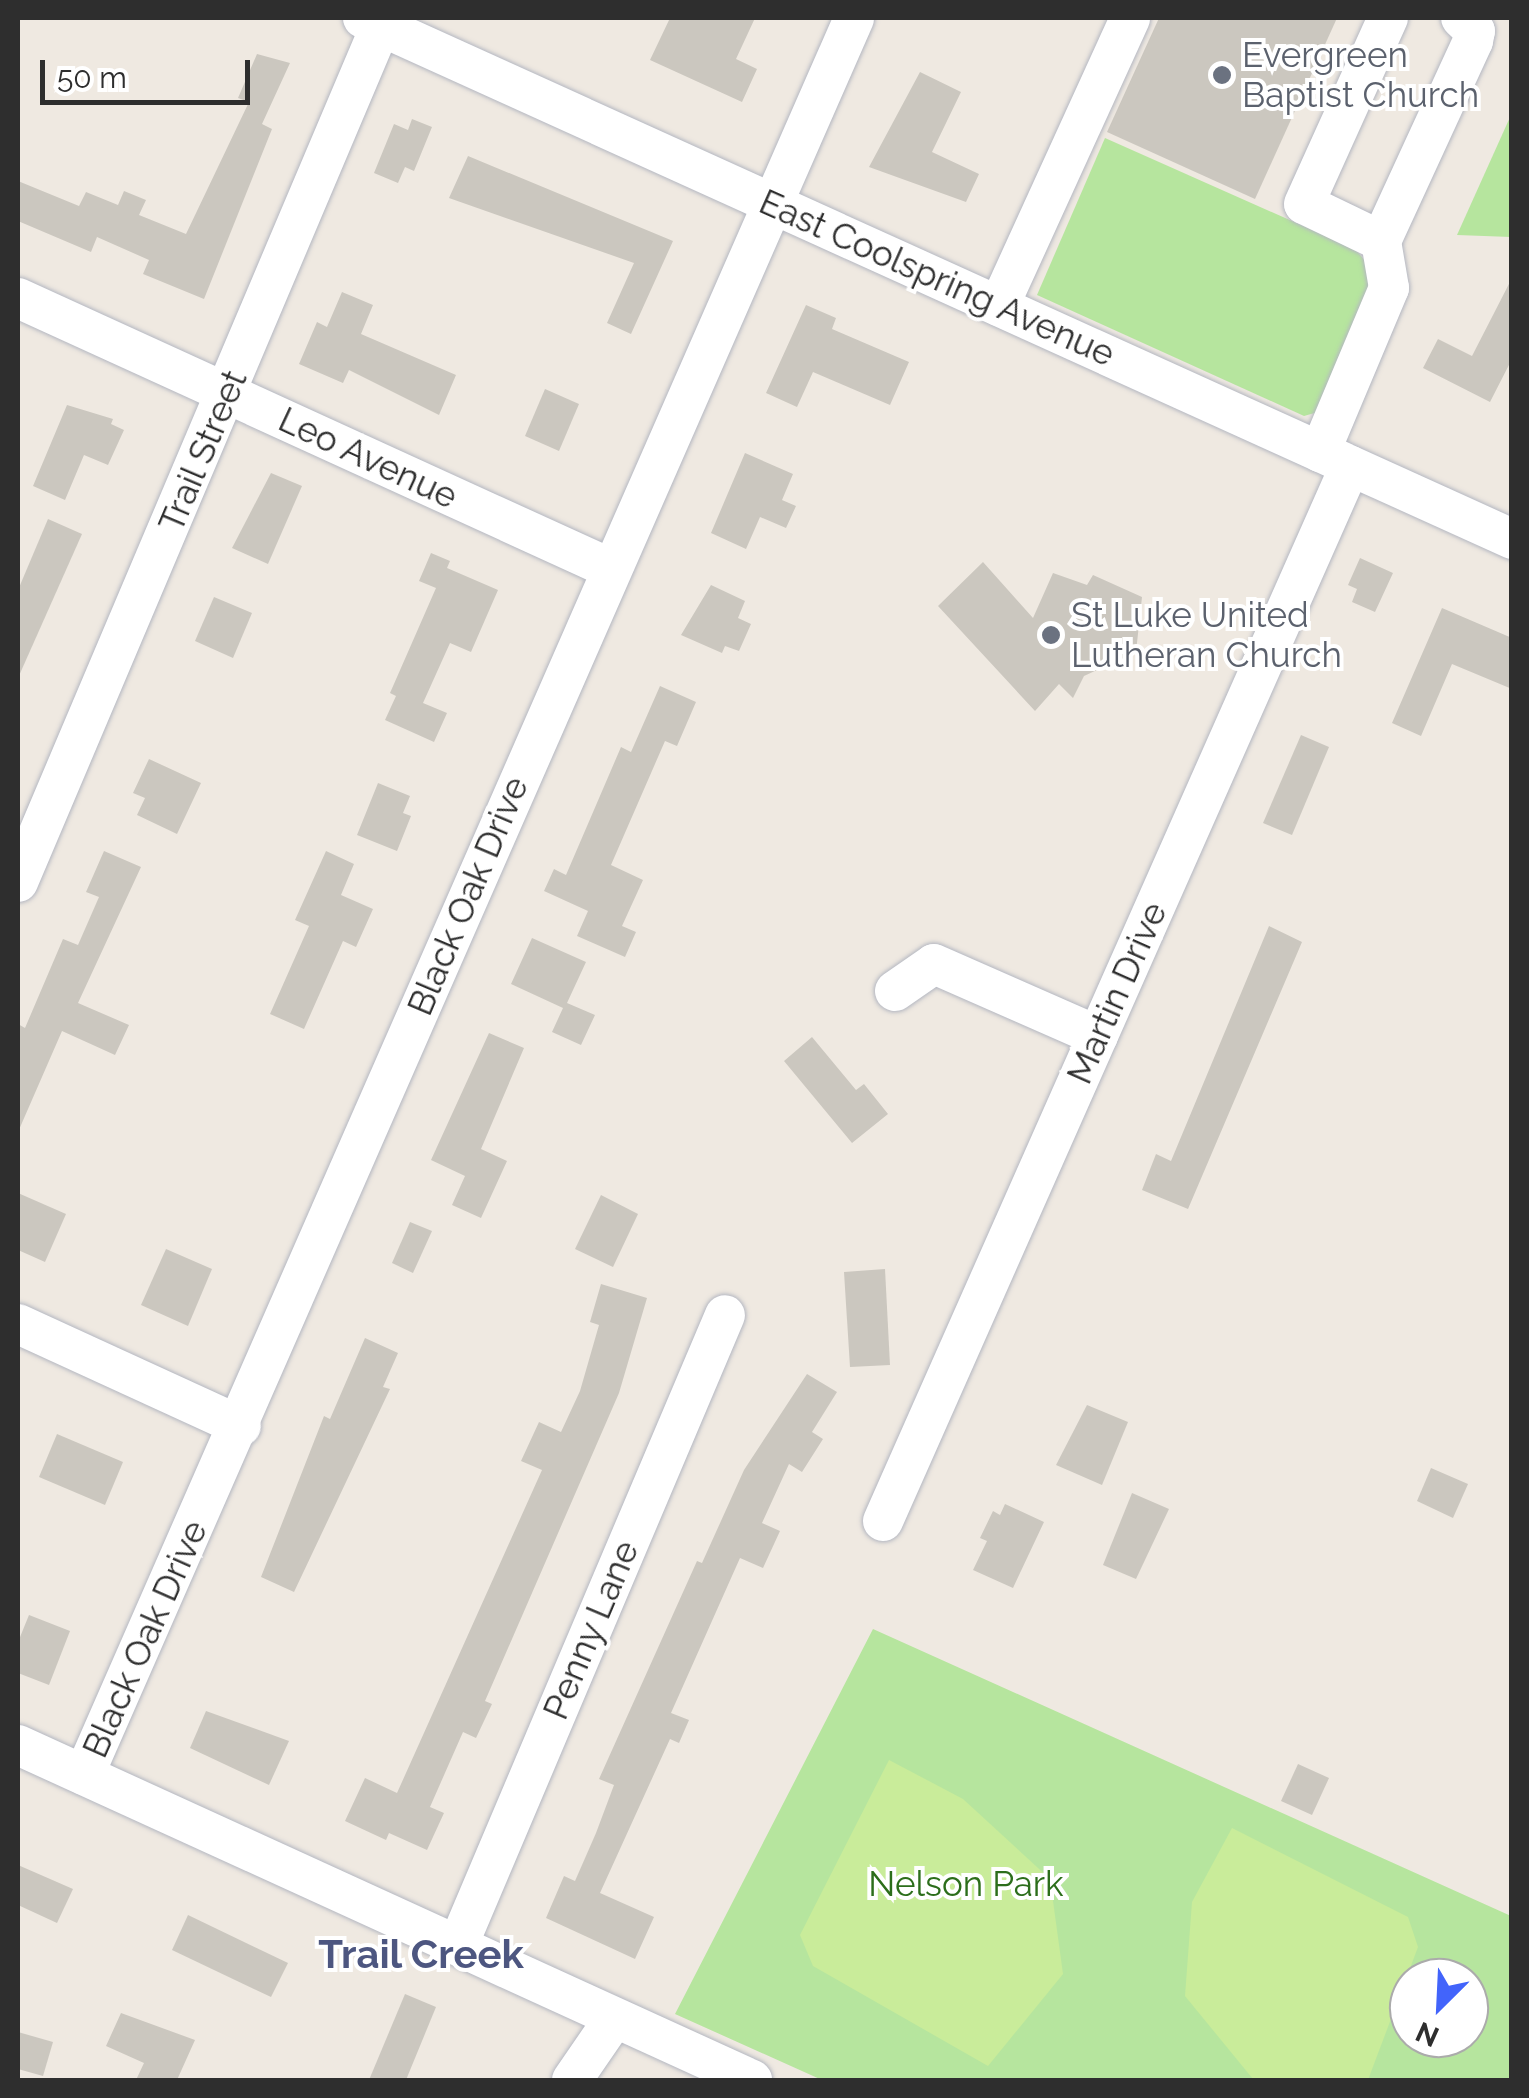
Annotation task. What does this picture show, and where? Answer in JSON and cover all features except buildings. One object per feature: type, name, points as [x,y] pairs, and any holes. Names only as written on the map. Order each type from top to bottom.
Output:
[{"type":"street","name":"Black Oak Drive","points":[[84,1776],[241,1426],[609,568],[854,18]]},
{"type":"street","points":[[999,306],[1130,18]]},
{"type":"street","points":[[1388,18],[1304,204],[1380,240],[1473,41],[1475,31],[1461,18]]},
{"type":"street","name":"East Coolspring Avenue","points":[[376,20],[1512,539]]},
{"type":"street","name":"Trail Street","points":[[18,882],[228,394],[376,20]]},
{"type":"street","name":"Martin Drive","points":[[883,1521],[1098,1036],[1335,459],[1390,288],[1380,240]]},
{"type":"street","name":"Leo Avenue","points":[[18,298],[609,568]]},
{"type":"street","points":[[895,991],[934,964],[1098,1036]]},
{"type":"street","name":"Penny Lane","points":[[458,1945],[725,1315]]},
{"type":"street","points":[[18,1324],[241,1426]]},
{"type":"street","points":[[18,1746],[752,2080]]},
{"type":"street","points":[[572,2080],[614,2019]]},
{"type":"green space","points":[[1511,115],[1511,237],[1457,235]]},
{"type":"green space","points":[[1105,138],[1355,249],[1373,270],[1375,293],[1325,410],[1304,416],[1037,295]]},
{"type":"green space","name":"Nelson Park","points":[[873,1629],[1511,1916],[1511,2080],[822,2080],[675,2014]]},
{"type":"green space","points":[[889,1760],[963,1799],[1050,1879],[1063,1974],[988,2066],[813,1966],[800,1935]]},
{"type":"green space","points":[[1232,1828],[1408,1917],[1418,1947],[1414,1958],[1389,1958],[1389,2024],[1368,2080],[1253,2079],[1185,1996],[1192,1902]]},
{"type":"place","name":"Evergreen Baptist Church","points":[[1222,75]]},
{"type":"place","name":"St Luke United Lutheran Church","points":[[1051,635]]},
{"type":"district","name":"Trail Creek","points":[[421,1954]]}]
